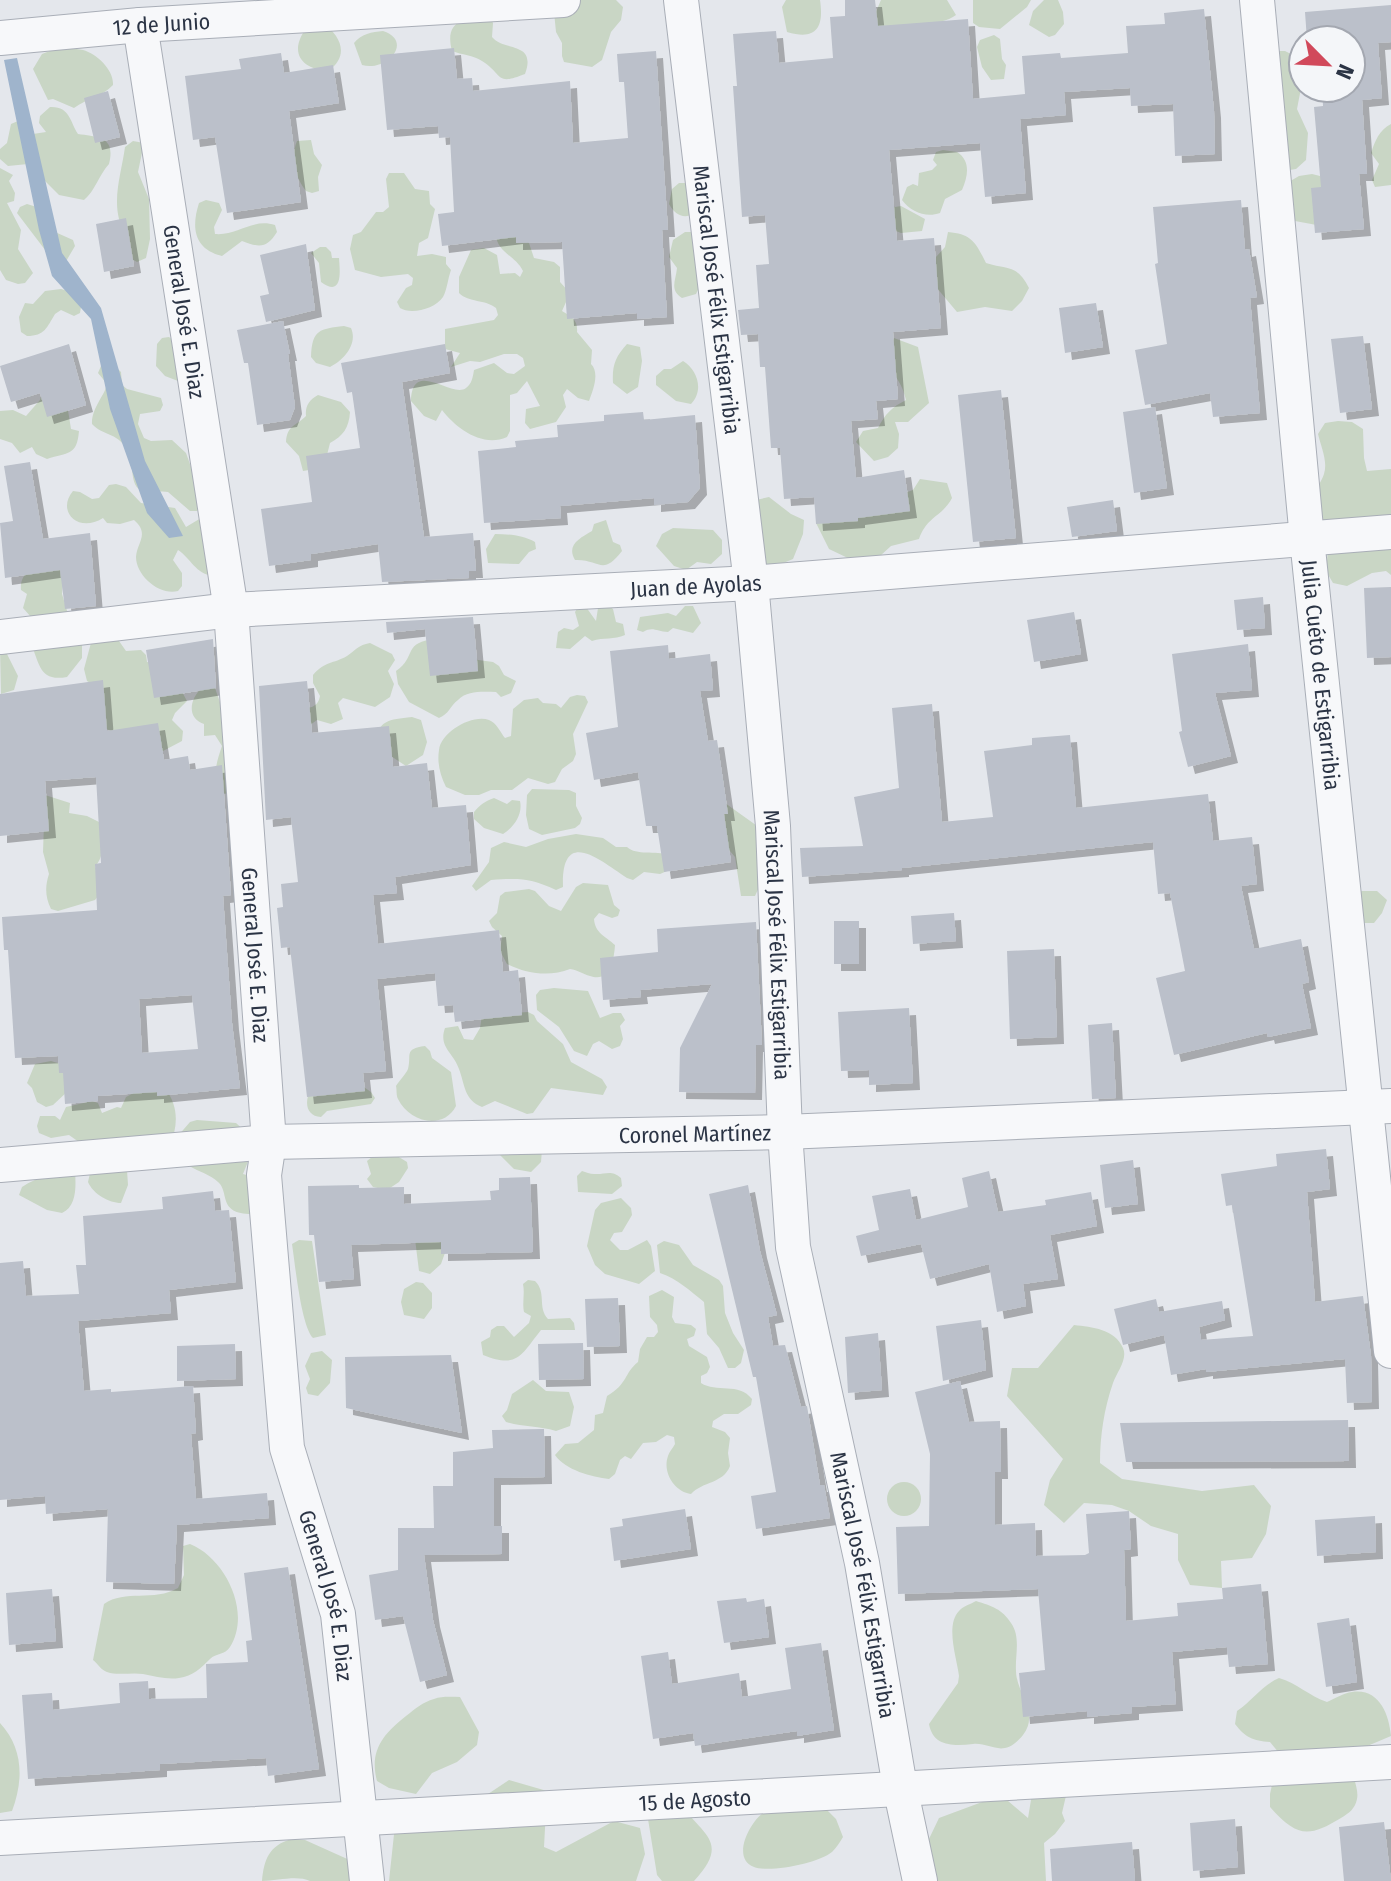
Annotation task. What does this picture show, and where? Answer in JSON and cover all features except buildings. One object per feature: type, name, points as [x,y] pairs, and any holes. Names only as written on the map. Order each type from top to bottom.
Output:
[{"type":"street","name":"12 de Junio","points":[[7,38],[140,25],[235,10],[563,0]]},
{"type":"street","name":"Mariscal José Félix Estigarribia","points":[[681,0],[751,583],[773,826],[785,1132],[793,1247],[862,1563],[900,1787],[920,1881]]},
{"type":"street","name":"Julia Cuéto de Estigarribia","points":[[1257,0],[1307,539],[1379,1107],[1391,1351]]},
{"type":"street","name":"General José E. Diaz","points":[[140,25],[231,610],[269,1142],[264,1175],[287,1448],[338,1614],[367,1881]]},
{"type":"street","name":"Juan de Ayolas","points":[[0,637],[231,610],[751,583],[1391,532]]},
{"type":"street","name":"Coronel Martínez","points":[[0,1165],[269,1142],[785,1132],[1379,1107]]},
{"type":"street","name":"15 de Agosto","points":[[0,1838],[1391,1762]]},
{"type":"green space","points":[[557,0],[616,0],[623,7],[621,20],[611,32],[602,60],[592,67],[564,62],[562,43],[556,32],[554,12]]},
{"type":"green space","points":[[786,0],[820,0],[821,18],[816,30],[805,35],[787,32],[782,7]]},
{"type":"green space","points":[[881,0],[947,0],[956,15],[930,24],[876,28],[875,14]]},
{"type":"green space","points":[[973,0],[1031,0],[1000,29],[979,27],[973,23]]},
{"type":"green space","points":[[1044,0],[1058,0],[1063,12],[1064,24],[1055,35],[1049,37],[1029,25],[1033,11]]},
{"type":"green space","points":[[488,15],[493,23],[492,37],[527,56],[525,74],[504,79],[479,59],[452,51],[451,33],[458,23]]},
{"type":"green space","points":[[323,23],[338,40],[341,53],[328,71],[311,67],[298,53],[300,38],[305,30]]},
{"type":"green space","points":[[383,31],[396,42],[394,54],[380,64],[362,65],[354,43],[367,34]]},
{"type":"green space","points":[[994,35],[1000,39],[1002,59],[1006,65],[1004,79],[991,80],[982,67],[977,47],[980,40]]},
{"type":"green space","points":[[55,49],[80,49],[94,55],[108,68],[113,85],[74,108],[53,99],[48,100],[33,69],[42,54]]},
{"type":"green space","points":[[1271,51],[1287,52],[1287,104],[1298,104],[1297,109],[1308,133],[1306,160],[1296,169],[1283,171]]},
{"type":"green space","points":[[50,107],[66,112],[78,134],[104,140],[110,148],[109,164],[84,200],[59,195],[28,164],[8,166],[0,159],[0,149],[7,143],[11,124],[18,121],[33,134],[46,132],[39,123],[40,116]]},
{"type":"green space","points":[[1391,124],[1391,185],[1375,187],[1372,180],[1379,164],[1371,153],[1380,133]]},
{"type":"green space","points":[[311,140],[314,154],[322,165],[318,177],[319,191],[312,193],[302,186],[294,161],[297,141]]},
{"type":"green space","points":[[133,141],[144,143],[138,172],[149,199],[150,239],[146,258],[137,262],[128,257],[117,201],[125,147]]},
{"type":"green space","points":[[936,152],[957,152],[965,160],[967,174],[964,185],[962,190],[945,199],[940,213],[919,213],[902,200],[907,187],[913,184],[918,186],[919,173],[932,170],[937,165],[933,160]]},
{"type":"green space","points":[[0,168],[13,175],[9,181],[15,193],[14,201],[7,203],[21,230],[18,249],[33,273],[25,283],[6,280],[0,270]]},
{"type":"green space","points":[[389,173],[404,173],[415,189],[429,191],[430,204],[435,209],[428,238],[419,243],[417,256],[432,254],[446,257],[446,264],[451,270],[443,297],[423,310],[405,310],[397,302],[406,288],[412,285],[413,278],[408,274],[381,277],[355,270],[350,249],[353,235],[361,232],[376,212],[383,212],[389,207],[386,179]]},
{"type":"green space","points":[[1312,174],[1324,177],[1322,226],[1295,221],[1288,209],[1287,183],[1299,176]]},
{"type":"green space","points":[[679,183],[688,183],[694,214],[680,215],[669,204],[672,189]]},
{"type":"green space","points":[[206,200],[219,203],[222,210],[214,227],[215,234],[267,223],[275,225],[277,232],[262,245],[242,241],[222,256],[213,253],[200,243],[195,229],[199,203]]},
{"type":"green space","points":[[27,204],[40,208],[55,232],[73,240],[75,246],[65,263],[52,259],[17,213],[20,207]]},
{"type":"green space","points":[[889,205],[901,206],[925,219],[922,231],[901,233],[875,223]]},
{"type":"green space","points":[[521,232],[534,258],[554,262],[560,267],[560,282],[570,293],[562,311],[574,319],[577,332],[592,350],[595,382],[589,401],[578,398],[567,389],[563,395],[566,407],[556,422],[530,429],[525,423],[526,409],[540,406],[527,381],[517,393],[510,395],[510,431],[507,437],[488,440],[462,429],[442,410],[436,421],[424,416],[411,401],[418,382],[434,382],[460,390],[470,384],[474,370],[494,363],[507,373],[514,374],[525,366],[523,358],[517,354],[504,354],[451,367],[460,353],[445,349],[445,329],[494,320],[498,315],[492,305],[459,293],[459,277],[471,250],[484,248],[497,255],[500,274],[515,273],[520,277],[523,271],[499,245],[496,234]]},
{"type":"green space","points":[[685,232],[693,232],[705,275],[696,294],[682,298],[674,288],[677,268],[669,257],[673,240]]},
{"type":"green space","points":[[948,232],[963,235],[972,241],[986,263],[1016,271],[1025,280],[1029,288],[1012,311],[985,307],[957,312],[936,287],[936,257],[945,247]]},
{"type":"green space","points":[[326,247],[332,258],[339,258],[339,281],[333,287],[321,282],[319,263],[311,253]]},
{"type":"green space","points":[[45,291],[68,291],[81,307],[80,313],[74,316],[61,310],[42,332],[27,336],[21,332],[19,317],[25,303],[33,304]]},
{"type":"green space","points":[[344,326],[351,328],[353,334],[348,351],[330,367],[316,363],[311,357],[313,341],[319,332]]},
{"type":"green space","points":[[169,337],[181,347],[184,377],[178,381],[165,376],[156,366],[157,344],[162,338]]},
{"type":"green space","points":[[894,338],[918,347],[929,403],[908,422],[895,422],[899,434],[898,448],[888,457],[874,461],[856,442],[863,431],[878,428],[889,411],[906,400],[889,364]]},
{"type":"green space","points":[[627,344],[640,347],[642,361],[638,387],[627,394],[613,383],[613,377],[615,362]]},
{"type":"green space","points":[[683,361],[698,381],[697,393],[691,404],[676,401],[656,385],[656,376]]},
{"type":"green space","points":[[101,366],[116,367],[121,372],[122,385],[127,389],[161,398],[163,405],[160,411],[140,414],[138,424],[144,438],[151,441],[172,440],[186,453],[191,467],[198,466],[200,505],[197,511],[190,511],[168,492],[138,489],[128,450],[92,424],[94,412],[106,388],[98,373]]},
{"type":"green space","points":[[42,393],[67,404],[71,429],[79,431],[74,449],[47,459],[36,454],[32,447],[20,453],[12,443],[0,439],[0,411],[13,410],[26,416]]},
{"type":"green space","points":[[318,395],[341,402],[350,412],[349,418],[344,431],[330,443],[326,459],[303,471],[299,456],[286,442],[287,436],[290,429],[306,416],[308,404]]},
{"type":"green space","points":[[1352,422],[1363,429],[1367,471],[1391,469],[1391,575],[1386,571],[1372,573],[1347,586],[1333,583],[1326,571],[1330,529],[1310,511],[1313,495],[1325,469],[1318,434],[1325,423]]},
{"type":"green space","points":[[920,479],[947,483],[952,498],[926,526],[919,539],[891,546],[880,556],[852,560],[829,549],[816,523],[913,490]]},
{"type":"green space","points":[[109,485],[126,487],[141,503],[175,508],[186,527],[206,515],[215,575],[203,573],[178,550],[173,560],[182,573],[182,586],[178,591],[164,590],[150,583],[137,564],[142,534],[134,520],[120,524],[107,523],[103,518],[85,523],[78,522],[68,513],[68,499],[73,491],[92,499],[99,498]]},
{"type":"green space","points":[[769,497],[804,520],[803,534],[793,559],[769,569],[756,564],[756,500]]},
{"type":"green space","points":[[606,520],[613,542],[620,545],[622,551],[605,565],[575,560],[572,550],[576,542],[592,531],[594,524]]},
{"type":"green space","points":[[673,528],[713,530],[722,540],[722,554],[711,564],[697,562],[686,570],[674,566],[656,546],[662,534]]},
{"type":"green space","points":[[495,534],[526,538],[535,542],[536,549],[519,564],[488,563],[486,549]]},
{"type":"green space","points":[[47,558],[64,572],[62,594],[68,614],[31,617],[23,608],[27,594],[21,590],[21,584],[29,571]]},
{"type":"green space","points":[[607,605],[613,609],[616,622],[623,624],[625,635],[592,641],[585,636],[570,649],[556,648],[558,632],[579,626],[575,612],[579,606],[586,607],[596,621],[598,608]]},
{"type":"green space","points":[[685,606],[693,606],[701,623],[693,633],[673,628],[668,632],[637,630],[640,617],[668,613],[676,616]]},
{"type":"green space","points":[[106,637],[119,641],[126,651],[141,650],[147,662],[167,671],[176,682],[187,701],[172,720],[183,731],[182,741],[163,751],[149,742],[115,733],[100,725],[94,685],[87,681],[84,669],[92,639]]},
{"type":"green space","points":[[437,639],[471,659],[493,662],[499,666],[504,675],[516,681],[511,693],[501,697],[496,692],[466,695],[439,718],[409,702],[398,684],[396,671],[407,660],[414,646]]},
{"type":"green space","points":[[82,641],[82,658],[67,677],[58,678],[42,670],[31,644]]},
{"type":"green space","points":[[370,643],[392,654],[395,660],[388,671],[394,684],[390,697],[375,707],[343,698],[338,703],[343,719],[331,724],[317,720],[306,728],[298,709],[312,707],[319,700],[313,675],[325,665]]},
{"type":"green space","points":[[0,647],[6,652],[18,676],[14,690],[1,694]]},
{"type":"green space","points":[[202,688],[215,688],[222,708],[230,795],[223,793],[216,774],[222,746],[215,735],[204,736],[204,724],[192,713],[193,702]]},
{"type":"green space","points":[[585,696],[588,702],[573,734],[576,754],[555,782],[548,784],[528,778],[512,790],[491,790],[479,795],[465,795],[446,787],[438,755],[445,737],[458,726],[474,720],[489,720],[505,738],[511,736],[513,709],[524,700],[538,698],[543,703],[556,704],[561,708],[570,697]]},
{"type":"green space","points":[[412,717],[421,720],[427,742],[423,755],[406,766],[374,745],[379,730],[386,722]]},
{"type":"green space","points":[[532,789],[576,793],[576,806],[582,818],[580,824],[575,828],[542,835],[529,829],[527,795]]},
{"type":"green space","points":[[45,795],[70,803],[69,813],[99,822],[102,845],[95,867],[98,869],[99,895],[95,900],[58,911],[51,909],[47,896],[49,874],[43,852]]},
{"type":"green space","points":[[494,798],[507,804],[512,800],[520,801],[517,820],[503,834],[484,828],[474,819],[474,812]]},
{"type":"green space","points":[[725,803],[760,828],[761,842],[757,854],[763,855],[761,883],[755,896],[741,896],[735,857],[718,837]]},
{"type":"green space","points":[[576,834],[603,838],[616,847],[670,855],[674,868],[660,874],[644,872],[633,880],[594,857],[575,853],[568,857],[564,868],[563,887],[556,890],[517,879],[491,880],[476,891],[472,886],[489,862],[491,848],[504,842],[526,847]]},
{"type":"green space","points":[[583,883],[608,885],[614,905],[620,910],[618,916],[612,918],[599,913],[594,919],[598,931],[615,945],[610,969],[597,977],[570,969],[538,973],[507,964],[500,951],[502,936],[489,921],[497,913],[500,896],[505,892],[529,889],[549,906],[561,911],[576,887]]},
{"type":"green space","points":[[1362,891],[1377,891],[1387,900],[1374,923],[1361,923],[1350,897]]},
{"type":"green space","points":[[540,990],[588,991],[600,1018],[621,1013],[625,1020],[620,1026],[623,1039],[620,1046],[612,1049],[599,1041],[593,1044],[587,1056],[574,1051],[559,1027],[537,1010],[536,995]]},
{"type":"green space","points":[[528,1012],[563,1044],[571,1062],[602,1079],[607,1087],[603,1095],[551,1088],[533,1113],[527,1114],[495,1101],[482,1107],[472,1100],[457,1063],[445,1045],[445,1028],[458,1026],[464,1039],[473,1040],[480,1028],[482,1015]]},
{"type":"green space","points":[[425,1046],[432,1058],[451,1072],[456,1106],[443,1119],[435,1121],[410,1113],[397,1094],[396,1086],[408,1069],[411,1051]]},
{"type":"green space","points":[[51,1061],[61,1064],[68,1091],[53,1105],[46,1107],[37,1102],[27,1083],[35,1064]]},
{"type":"green space","points":[[358,1083],[375,1098],[371,1104],[327,1111],[321,1117],[309,1110],[308,1096]]},
{"type":"green space","points":[[165,1088],[176,1116],[170,1146],[86,1147],[69,1135],[51,1138],[39,1133],[37,1126],[40,1116],[55,1116],[60,1120],[66,1107],[92,1101],[98,1103],[102,1113],[121,1108],[126,1097],[141,1089]]},
{"type":"green space","points":[[190,1122],[236,1123],[247,1133],[251,1154],[243,1174],[250,1176],[252,1214],[229,1207],[218,1182],[189,1166],[177,1137]]},
{"type":"green space","points":[[542,1150],[541,1162],[531,1172],[514,1169],[499,1154]]},
{"type":"green space","points":[[394,1154],[407,1162],[408,1168],[399,1182],[387,1190],[373,1187],[367,1179],[371,1174],[367,1161],[372,1157]]},
{"type":"green space","points":[[91,1169],[127,1170],[128,1185],[121,1203],[97,1194],[88,1182]]},
{"type":"green space","points":[[75,1171],[73,1201],[62,1213],[47,1210],[19,1195],[22,1187],[34,1180]]},
{"type":"green space","points":[[582,1171],[614,1174],[621,1178],[622,1186],[612,1194],[578,1192],[577,1176]]},
{"type":"green space","points":[[621,1198],[631,1208],[632,1215],[622,1232],[614,1233],[610,1240],[620,1250],[628,1250],[647,1240],[651,1246],[655,1271],[639,1284],[605,1274],[595,1265],[587,1246],[595,1210],[601,1203]]},
{"type":"green space","points":[[428,1214],[446,1250],[441,1264],[430,1274],[419,1271],[414,1231]]},
{"type":"green space","points":[[299,1240],[312,1241],[326,1335],[313,1338],[302,1308],[292,1244]]},
{"type":"green space","points":[[664,1241],[679,1245],[693,1265],[719,1280],[723,1286],[725,1313],[744,1350],[741,1363],[735,1368],[728,1368],[719,1348],[707,1334],[704,1302],[660,1273],[657,1245]]},
{"type":"green space","points":[[528,1280],[535,1281],[539,1286],[543,1310],[548,1319],[570,1318],[575,1330],[541,1330],[523,1353],[511,1360],[483,1355],[481,1342],[490,1337],[491,1330],[504,1326],[514,1337],[529,1323],[531,1316],[524,1312],[523,1305],[523,1284]]},
{"type":"green space","points":[[416,1282],[423,1283],[432,1293],[432,1308],[424,1319],[404,1315],[401,1302],[404,1289]]},
{"type":"green space","points":[[662,1290],[674,1297],[672,1317],[675,1323],[691,1325],[696,1329],[694,1336],[687,1339],[689,1346],[707,1357],[710,1367],[701,1376],[701,1383],[741,1391],[752,1399],[751,1405],[738,1414],[724,1414],[713,1421],[712,1427],[725,1432],[730,1438],[730,1466],[723,1476],[691,1494],[675,1486],[668,1475],[667,1462],[675,1444],[674,1437],[667,1435],[656,1442],[643,1443],[631,1459],[625,1456],[620,1460],[615,1474],[609,1479],[572,1469],[555,1455],[565,1444],[578,1443],[594,1430],[595,1415],[603,1413],[607,1396],[619,1387],[638,1362],[640,1349],[647,1337],[654,1337],[658,1332],[657,1325],[650,1317],[649,1296]]},
{"type":"green space","points":[[1074,1325],[1109,1333],[1124,1352],[1105,1413],[1100,1463],[1122,1479],[1202,1491],[1254,1485],[1271,1506],[1266,1534],[1252,1558],[1221,1561],[1222,1588],[1190,1585],[1178,1560],[1178,1534],[1151,1526],[1129,1511],[1112,1505],[1084,1503],[1064,1523],[1044,1505],[1050,1480],[1063,1459],[1007,1396],[1012,1368],[1038,1368]]},
{"type":"green space","points":[[322,1351],[332,1360],[330,1383],[318,1396],[308,1394],[306,1388],[310,1379],[305,1366],[311,1353]]},
{"type":"green space","points":[[533,1380],[546,1391],[569,1392],[574,1407],[570,1426],[556,1431],[506,1422],[502,1416],[512,1394]]},
{"type":"green space","points":[[904,1482],[916,1487],[921,1499],[916,1511],[904,1516],[892,1511],[887,1499],[892,1487]]},
{"type":"green space","points":[[190,1544],[214,1561],[231,1588],[238,1618],[230,1647],[193,1673],[179,1678],[116,1674],[103,1670],[93,1660],[104,1604],[121,1597],[159,1594],[178,1588],[184,1575],[183,1546]]},
{"type":"green space","points":[[976,1601],[1004,1614],[1016,1634],[1017,1679],[1029,1719],[1023,1735],[1009,1747],[945,1743],[935,1737],[929,1724],[958,1683],[952,1633],[955,1617]]},
{"type":"green space","points":[[1279,1678],[1327,1702],[1352,1692],[1369,1694],[1381,1704],[1390,1728],[1391,1736],[1365,1747],[1351,1768],[1357,1788],[1353,1808],[1320,1829],[1296,1829],[1270,1807],[1279,1753],[1270,1742],[1250,1738],[1235,1724],[1237,1711]]},
{"type":"green space","points":[[440,1697],[460,1697],[479,1732],[477,1745],[457,1762],[432,1773],[416,1794],[389,1788],[377,1781],[377,1752],[391,1730],[426,1702]]},
{"type":"green space","points":[[0,1723],[17,1753],[20,1776],[12,1811],[0,1813]]},
{"type":"green space","points":[[509,1780],[547,1791],[544,1847],[556,1852],[614,1821],[640,1828],[645,1854],[636,1881],[389,1881],[395,1825],[467,1828],[488,1794]]},
{"type":"green space","points":[[1068,1787],[1062,1813],[1065,1821],[1044,1843],[1046,1881],[929,1881],[928,1841],[939,1818],[1001,1795],[1028,1818],[1032,1794]]},
{"type":"green space","points":[[681,1803],[709,1839],[711,1856],[694,1881],[662,1881],[657,1875],[648,1819]]},
{"type":"green space","points":[[827,1810],[836,1819],[843,1837],[826,1856],[782,1868],[761,1869],[747,1862],[743,1847],[745,1839],[754,1822],[766,1811]]},
{"type":"green space","points":[[291,1839],[305,1840],[354,1862],[366,1881],[293,1878],[262,1881],[269,1854],[277,1845]]},
{"type":"water","points":[[17,58],[62,253],[101,308],[145,461],[183,536],[169,538],[147,513],[110,409],[91,319],[52,276],[39,230],[4,60]]}]
